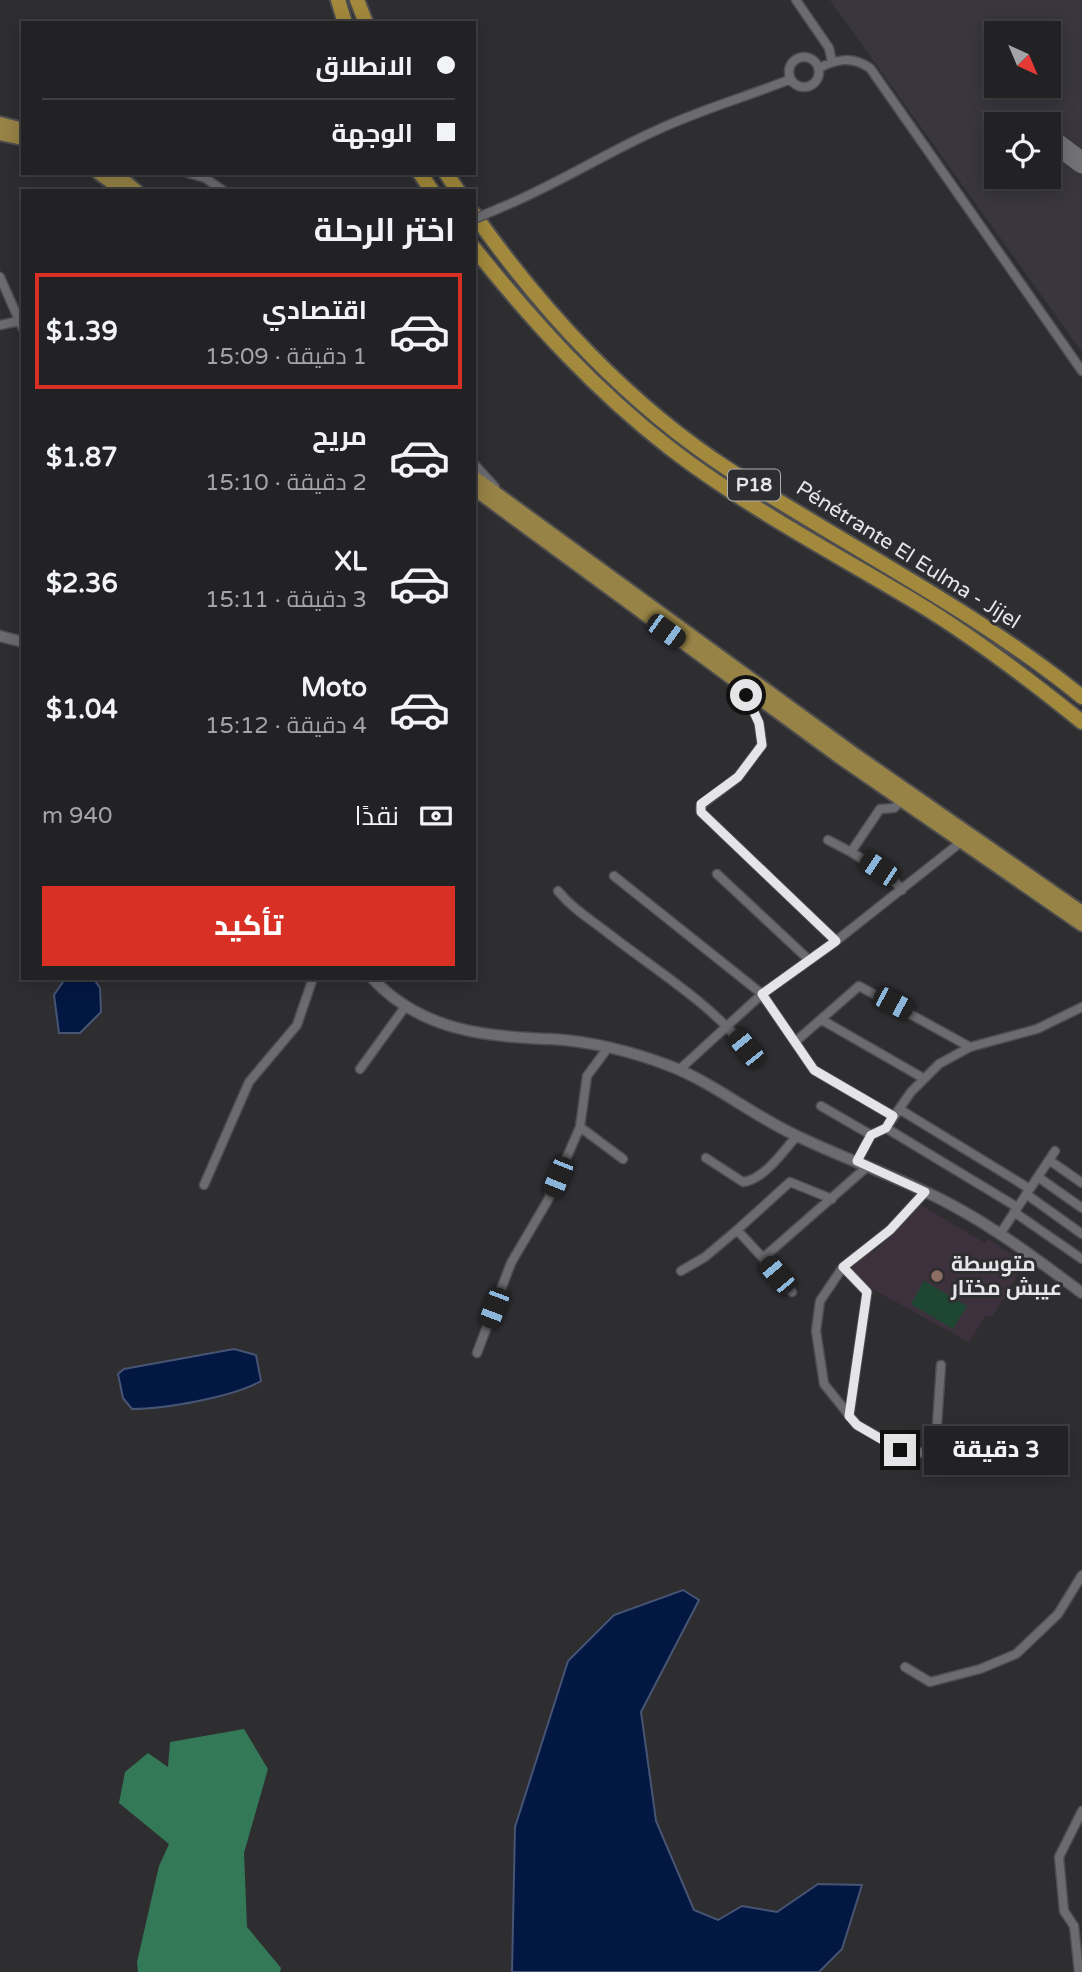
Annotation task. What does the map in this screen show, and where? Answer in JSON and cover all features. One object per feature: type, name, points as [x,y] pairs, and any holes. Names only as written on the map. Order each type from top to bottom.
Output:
[{"type":"highway","points":[[338,0],[344,21]]},
{"type":"highway","points":[[357,0],[365,21]]},
{"type":"highway","points":[[0,123],[21,128]]},
{"type":"highway","points":[[0,134],[21,139]]},
{"type":"highway","points":[[102,175],[120,189]]},
{"type":"highway","points":[[118,175],[135,189]]},
{"type":"highway","name":"Pénétrante El Eulma - Jijel","points":[[476,219],[528,285],[581,344],[627,390],[680,434],[730,470],[969,615],[1082,697]]},
{"type":"highway","name":"Pénétrante El Eulma - Jijel","points":[[476,250],[570,361],[622,410],[672,450],[721,484],[922,606],[1043,691],[1082,722]]},
{"type":"highway","points":[[476,478],[856,755],[1082,912]]},
{"type":"highway","points":[[476,490],[901,801],[1082,925]]},
{"type":"street","points":[[796,0],[830,48],[832,62]]},
{"type":"street","points":[[799,59],[813,60],[818,68],[818,78],[811,85],[797,85],[791,79],[792,65],[799,59]]},
{"type":"street","points":[[818,68],[832,62],[850,60],[870,68],[1082,371]]},
{"type":"street","points":[[476,215],[551,187],[629,143],[684,117],[791,79]]},
{"type":"street","points":[[195,175],[205,178],[221,189]]},
{"type":"street","points":[[0,277],[21,325],[0,325]]},
{"type":"street","points":[[476,466],[503,498]]},
{"type":"street","points":[[0,636],[21,641]]},
{"type":"street","points":[[748,690],[746,695],[759,723],[762,745],[738,777],[701,804],[701,812],[836,941]]},
{"type":"street","points":[[851,852],[880,809],[894,808],[901,801]]},
{"type":"street","points":[[828,840],[891,877],[902,890]]},
{"type":"street","points":[[678,1070],[726,1023],[808,959],[836,941],[961,842]]},
{"type":"street","points":[[717,874],[808,959]]},
{"type":"street","points":[[614,876],[762,994],[814,1070],[896,1112],[1028,1191],[1082,1234]]},
{"type":"street","points":[[558,891],[565,901],[726,1023],[746,1048]]},
{"type":"street","points":[[204,1185],[249,1082],[297,1025],[312,980]]},
{"type":"street","points":[[374,980],[422,1018],[487,1036],[552,1039],[643,1056],[678,1070],[797,1136],[925,1192],[1000,1234],[1082,1293]]},
{"type":"street","points":[[795,1042],[859,986],[970,1048]]},
{"type":"street","points":[[857,1161],[871,1135],[886,1128],[923,1078],[939,1064],[970,1048],[1037,1029],[1082,1006]]},
{"type":"street","points":[[360,1069],[405,1007]]},
{"type":"street","points":[[822,1020],[923,1078]]},
{"type":"street","points":[[477,1353],[511,1263],[548,1200],[580,1127],[587,1076],[607,1049]]},
{"type":"street","points":[[821,1106],[871,1135]]},
{"type":"street","points":[[580,1127],[623,1158]]},
{"type":"street","points":[[886,1128],[1016,1210],[1082,1259]]},
{"type":"street","points":[[706,1158],[743,1182],[751,1181],[797,1136]]},
{"type":"street","points":[[1000,1234],[1055,1151]]},
{"type":"street","points":[[1049,1160],[1082,1183]]},
{"type":"street","points":[[763,1258],[868,1167]]},
{"type":"street","points":[[1038,1177],[1082,1208]]},
{"type":"street","points":[[681,1271],[705,1257],[790,1182],[832,1199]]},
{"type":"street","points":[[925,1192],[890,1230],[843,1267],[820,1301],[816,1331],[824,1384],[857,1425],[900,1450],[945,1454]]},
{"type":"street","points":[[737,1230],[792,1292]]},
{"type":"street","points":[[843,1267],[867,1292],[849,1416]]},
{"type":"street","points":[[935,1455],[942,1364]]},
{"type":"street","points":[[905,1667],[930,1682],[1008,1659],[1058,1614],[1082,1574]]},
{"type":"street","points":[[1079,1972],[1074,1926],[1064,1911],[1059,1857],[1082,1811]]},
{"type":"shaded area","points":[[830,0],[1082,0],[1082,352]]},
{"type":"shaded area","name":"متوسطة عيبش مختار","points":[[921,1205],[985,1243],[988,1239],[1025,1263],[992,1317],[985,1316],[969,1342],[863,1284],[850,1268],[868,1250],[874,1252]]},
{"type":"green space","points":[[924,1281],[967,1306],[953,1329],[911,1304]]},
{"type":"green space","points":[[244,1729],[268,1769],[244,1853],[247,1927],[281,1968],[280,1972],[138,1972],[137,1962],[159,1866],[169,1844],[119,1803],[125,1772],[148,1753],[168,1767],[170,1742]]},
{"type":"water","points":[[64,980],[94,980],[100,988],[101,1012],[80,1033],[59,1033],[54,995]]},
{"type":"water","points":[[234,1349],[256,1355],[261,1381],[217,1397],[162,1407],[132,1409],[123,1398],[118,1374],[124,1369]]},
{"type":"water","points":[[683,1590],[699,1600],[641,1712],[656,1821],[694,1910],[718,1920],[742,1906],[777,1912],[818,1884],[862,1885],[842,1949],[819,1972],[512,1972],[515,1827],[568,1661],[614,1615]]},
{"type":"taxiway","points":[[1061,147],[1082,163]]},
{"type":"place","name":"متوسطة عيبش مختار","points":[[937,1276]]},
{"type":"route","points":[[746,695],[759,723],[762,745],[755,758],[738,777],[701,804],[701,812],[836,941],[762,994],[814,1070],[893,1116],[886,1128],[871,1135],[857,1161],[925,1192],[890,1230],[843,1267],[867,1292],[856,1384],[849,1416],[857,1425],[900,1450]]}]
